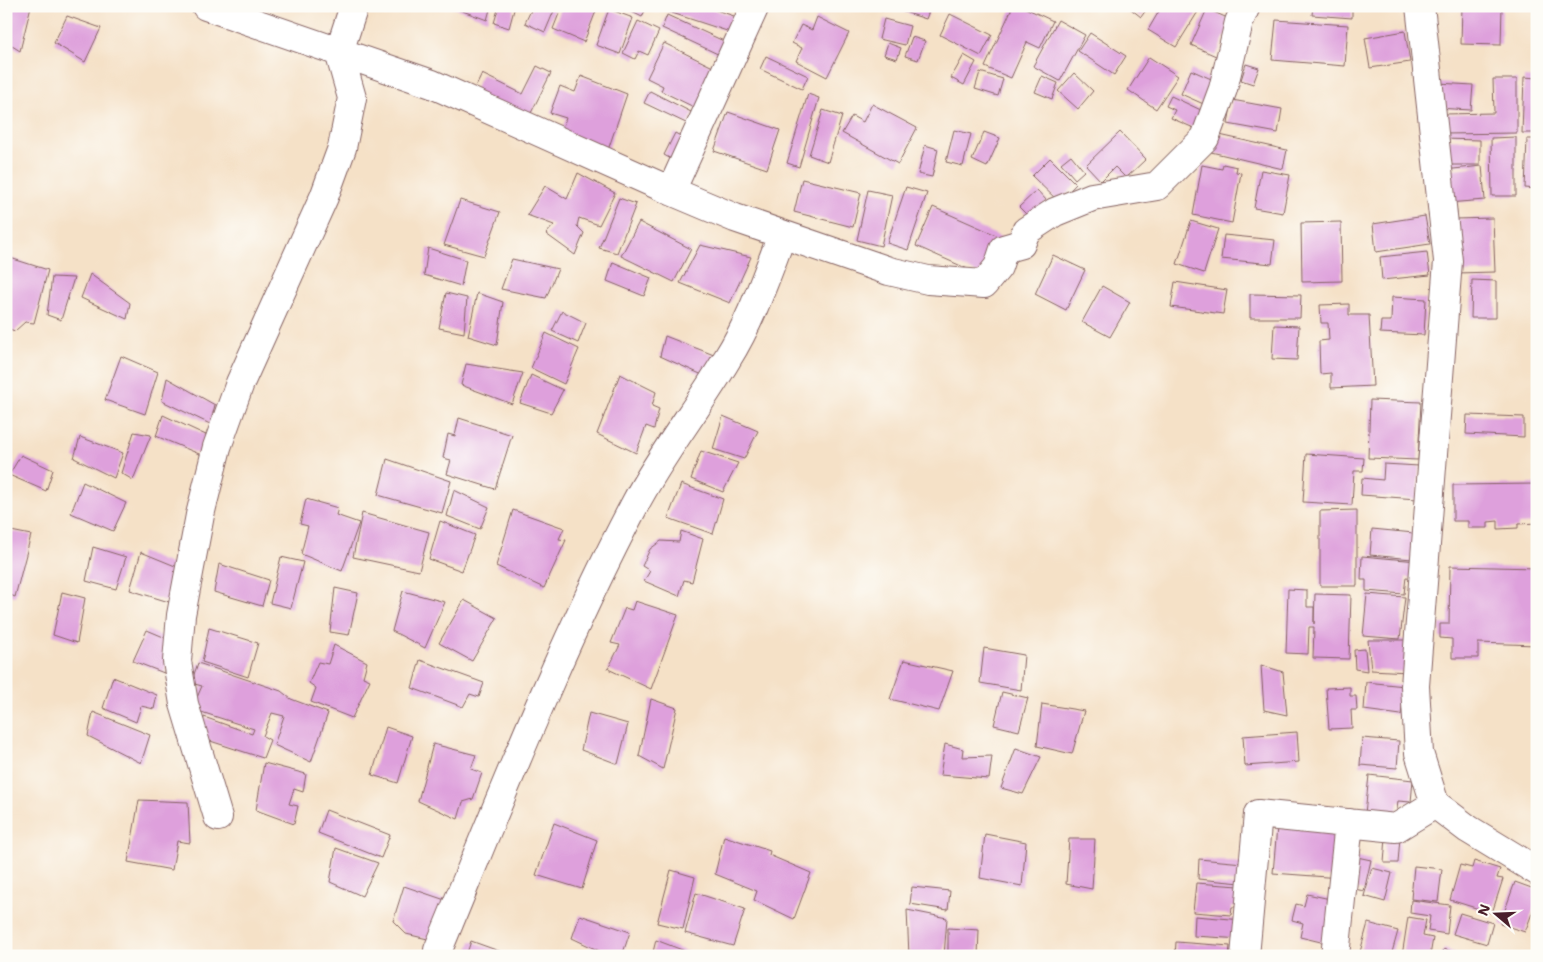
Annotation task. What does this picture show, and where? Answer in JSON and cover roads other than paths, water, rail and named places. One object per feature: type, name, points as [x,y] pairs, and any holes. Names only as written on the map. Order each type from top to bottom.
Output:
[{"type":"street","points":[[206,6],[432,84],[671,191],[782,235],[889,271],[928,280],[984,284],[998,267],[1004,248],[1021,244],[1026,232],[1055,212],[1092,197],[1157,186],[1205,138],[1223,89],[1239,22],[1246,6]]},
{"type":"street","points":[[218,817],[184,704],[177,661],[181,615],[200,515],[217,447],[240,383],[324,197],[342,148],[352,98],[339,52],[354,6]]},
{"type":"street","points":[[671,191],[755,6]]},
{"type":"street","points":[[1420,6],[1448,261],[1415,686],[1419,753],[1435,804],[1468,829],[1537,871]]},
{"type":"street","points":[[438,950],[529,729],[592,588],[636,502],[740,337],[759,296],[782,235]]},
{"type":"street","points":[[1245,956],[1258,814],[1396,828],[1435,804]]},
{"type":"street","points":[[1335,956],[1349,823]]}]
